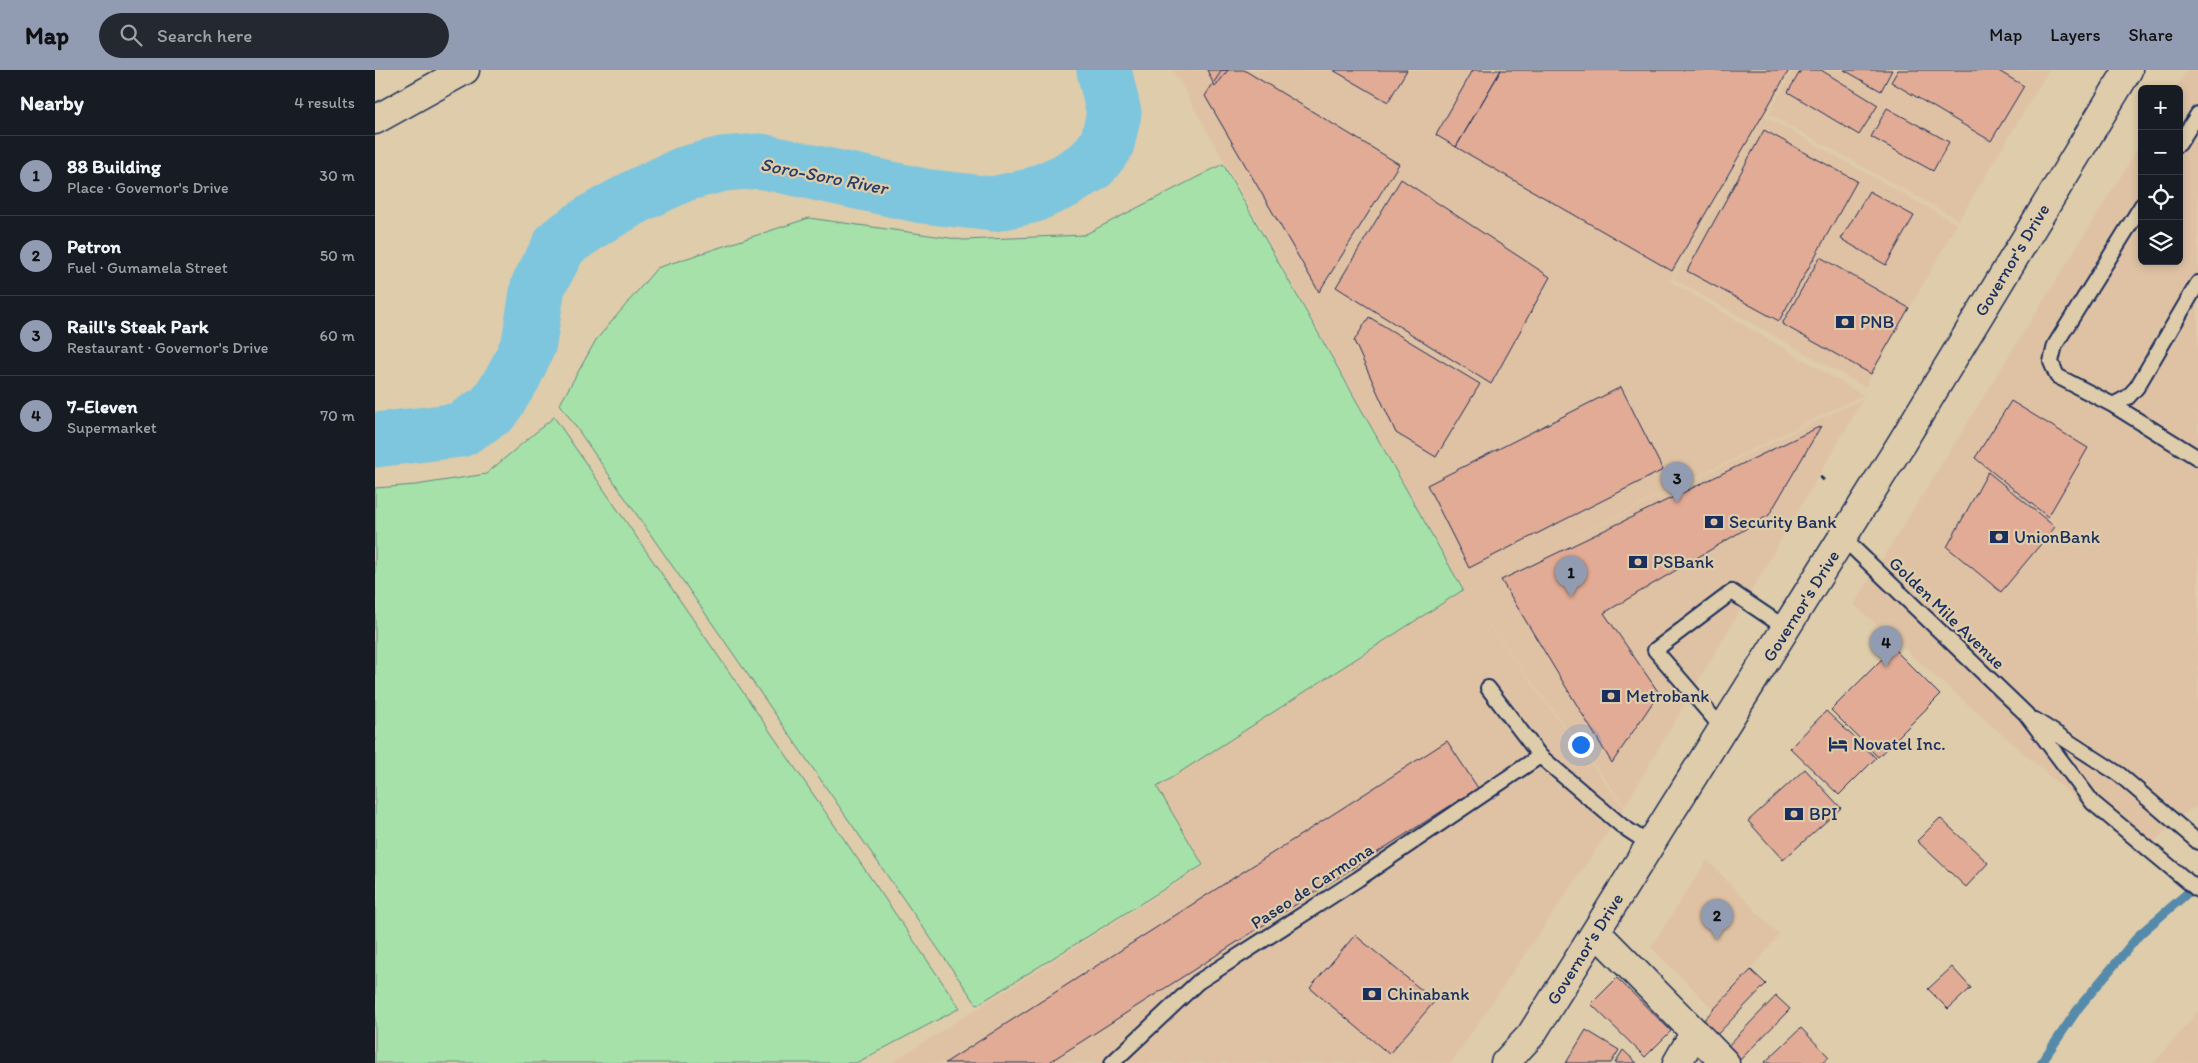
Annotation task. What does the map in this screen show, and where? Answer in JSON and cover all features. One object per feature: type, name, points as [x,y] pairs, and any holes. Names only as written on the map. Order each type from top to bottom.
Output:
[{"type":"main road","points":[[375,120],[465,70]]},
{"type":"main road","name":"Governor's Drive","points":[[1505,1063],[1531,1035],[1787,629],[2128,70]]},
{"type":"main road","points":[[1596,932],[1725,1063]]},
{"type":"main road","points":[[1677,1063],[1695,1032]]},
{"type":"main road","name":"Governor's Drive","points":[[1521,1063],[1531,1035]]},
{"type":"lane","points":[[2183,138],[2198,114]]},
{"type":"lane","points":[[2138,211],[2055,345],[2051,362],[2057,376],[2113,406],[2198,458]]},
{"type":"lane","points":[[2113,406],[2128,397],[2137,387],[2198,283]]},
{"type":"lane","name":"Golden Mile Avenue","points":[[1843,538],[2026,714],[2093,803],[2198,890]]},
{"type":"lane","points":[[1723,730],[1655,650],[1732,592],[1787,629]]},
{"type":"lane","points":[[1488,688],[1540,756],[1622,826],[1651,845]]},
{"type":"lane","name":"Golden Mile Avenue","points":[[2026,714],[2120,775],[2198,842]]},
{"type":"lane","name":"Paseo de Carmona","points":[[1112,1062],[1198,982],[1540,756]]},
{"type":"path","points":[[1820,478],[1825,480]]},
{"type":"shaded area","points":[[1173,70],[1791,70],[1670,281],[1863,395],[1558,545],[1864,398],[1625,806],[1471,601],[1624,808],[1451,1063],[891,1063],[1204,866],[1157,787],[1463,590]]},
{"type":"shaded area","points":[[1793,70],[2049,70],[1959,220],[1768,114]]},
{"type":"shaded area","points":[[2187,70],[2198,70],[2198,806],[2184,813],[2140,855],[1854,605],[2138,148],[2138,265],[2183,265],[2183,85],[2178,85]]},
{"type":"shaded area","points":[[1765,116],[1957,224],[1865,387],[1673,279]]},
{"type":"shaded area","points":[[1707,860],[1779,935],[1716,1012],[1651,947]]},
{"type":"shaded area","points":[[2198,1011],[2198,1063],[2154,1063]]},
{"type":"green space","points":[[1223,164],[1463,590],[1157,787],[1203,865],[977,1005],[560,404],[596,340],[657,268],[809,218],[964,240],[1084,235]]},
{"type":"green space","points":[[554,417],[960,1008],[856,1063],[375,1063],[375,488],[416,485],[486,474]]},
{"type":"building","points":[[1207,70],[1228,70],[1215,87]]},
{"type":"building","points":[[1222,70],[1244,70],[1399,164],[1319,292],[1205,96]]},
{"type":"building","points":[[1333,70],[1407,70],[1388,102]]},
{"type":"building","points":[[1473,70],[1501,70],[1456,147],[1436,135]]},
{"type":"building","points":[[1501,70],[1789,70],[1672,271],[1456,147]]},
{"type":"building","points":[[1801,70],[1821,70],[1878,105],[1859,135],[1788,92]]},
{"type":"building","points":[[1844,70],[1892,70],[1881,91]]},
{"type":"building","points":[[1898,70],[1997,70],[2024,86],[1991,141],[1891,82]]},
{"type":"building","points":[[1887,108],[1949,142],[1933,171],[1871,137]]},
{"type":"building","points":[[1764,130],[1857,181],[1779,321],[1687,271]]},
{"type":"building","points":[[1401,179],[1550,277],[1491,384],[1336,287]]},
{"type":"building","points":[[1869,191],[1914,216],[1886,265],[1841,239]]},
{"type":"building","points":[[1820,257],[1909,308],[1871,374],[1782,324]]},
{"type":"building","points":[[1369,317],[1480,384],[1436,457],[1396,433],[1354,341]]},
{"type":"building","points":[[1621,387],[1663,470],[1469,568],[1427,485]]},
{"type":"building","points":[[2011,401],[2088,448],[2048,517],[1975,458]]},
{"type":"building","points":[[1821,426],[1769,515],[1604,613],[1659,693],[1612,763],[1501,580]]},
{"type":"building","name":"UnionBank","points":[[1988,472],[2055,527],[2001,592],[1947,547]]},
{"type":"building","points":[[1893,648],[1940,695],[1878,757],[1831,710]]},
{"type":"building","points":[[1826,711],[1876,758],[1839,795],[1790,748]]},
{"type":"building","points":[[1447,741],[1478,788],[1048,1063],[945,1063]]},
{"type":"building","name":"BPI","points":[[1805,769],[1841,808],[1783,860],[1748,821]]},
{"type":"building","points":[[1940,818],[1988,863],[1966,887],[1917,841]]},
{"type":"building","name":"Chinabank","points":[[1355,935],[1435,1001],[1389,1054],[1310,988]]},
{"type":"building","points":[[1952,967],[1971,988],[1948,1009],[1928,989]]},
{"type":"building","points":[[1751,970],[1766,984],[1710,1042],[1696,1028]]},
{"type":"building","points":[[1617,978],[1671,1031],[1645,1057],[1591,1004]]},
{"type":"building","points":[[1776,996],[1790,1009],[1737,1063],[1720,1054]]},
{"type":"building","points":[[1801,1028],[1829,1057],[1822,1063],[1764,1063]]},
{"type":"building","points":[[1586,1030],[1619,1050],[1611,1063],[1566,1063]]},
{"type":"building","points":[[1623,1050],[1637,1063],[1615,1063]]},
{"type":"waterway","name":"Soro-Soro River","points":[[375,440],[460,430],[493,409],[514,376],[529,343],[538,286],[561,243],[596,219],[641,194],[684,174],[723,164],[760,161],[923,196],[993,204],[1031,196],[1065,181],[1092,164],[1107,144],[1114,113],[1104,70]]},
{"type":"waterway","points":[[2041,1063],[2080,1006],[2140,934],[2198,884]]},
{"type":"place","name":"PNB","points":[[1845,322]]},
{"type":"place","name":"Raill's Steak Park","points":[[1677,503]]},
{"type":"place","name":"Security Bank","points":[[1714,522]]},
{"type":"place","name":"UnionBank","points":[[1999,537]]},
{"type":"place","name":"PSBank","points":[[1638,562]]},
{"type":"place","name":"88 Building","points":[[1571,597]]},
{"type":"place","name":"7-Eleven","points":[[1886,667]]},
{"type":"place","name":"Metrobank","points":[[1611,696]]},
{"type":"place","name":"Novatel Inc.","points":[[1838,744]]},
{"type":"place","name":"BPI","points":[[1794,814]]},
{"type":"place","name":"Petron","points":[[1717,940]]},
{"type":"place","name":"Chinabank","points":[[1372,994]]}]
